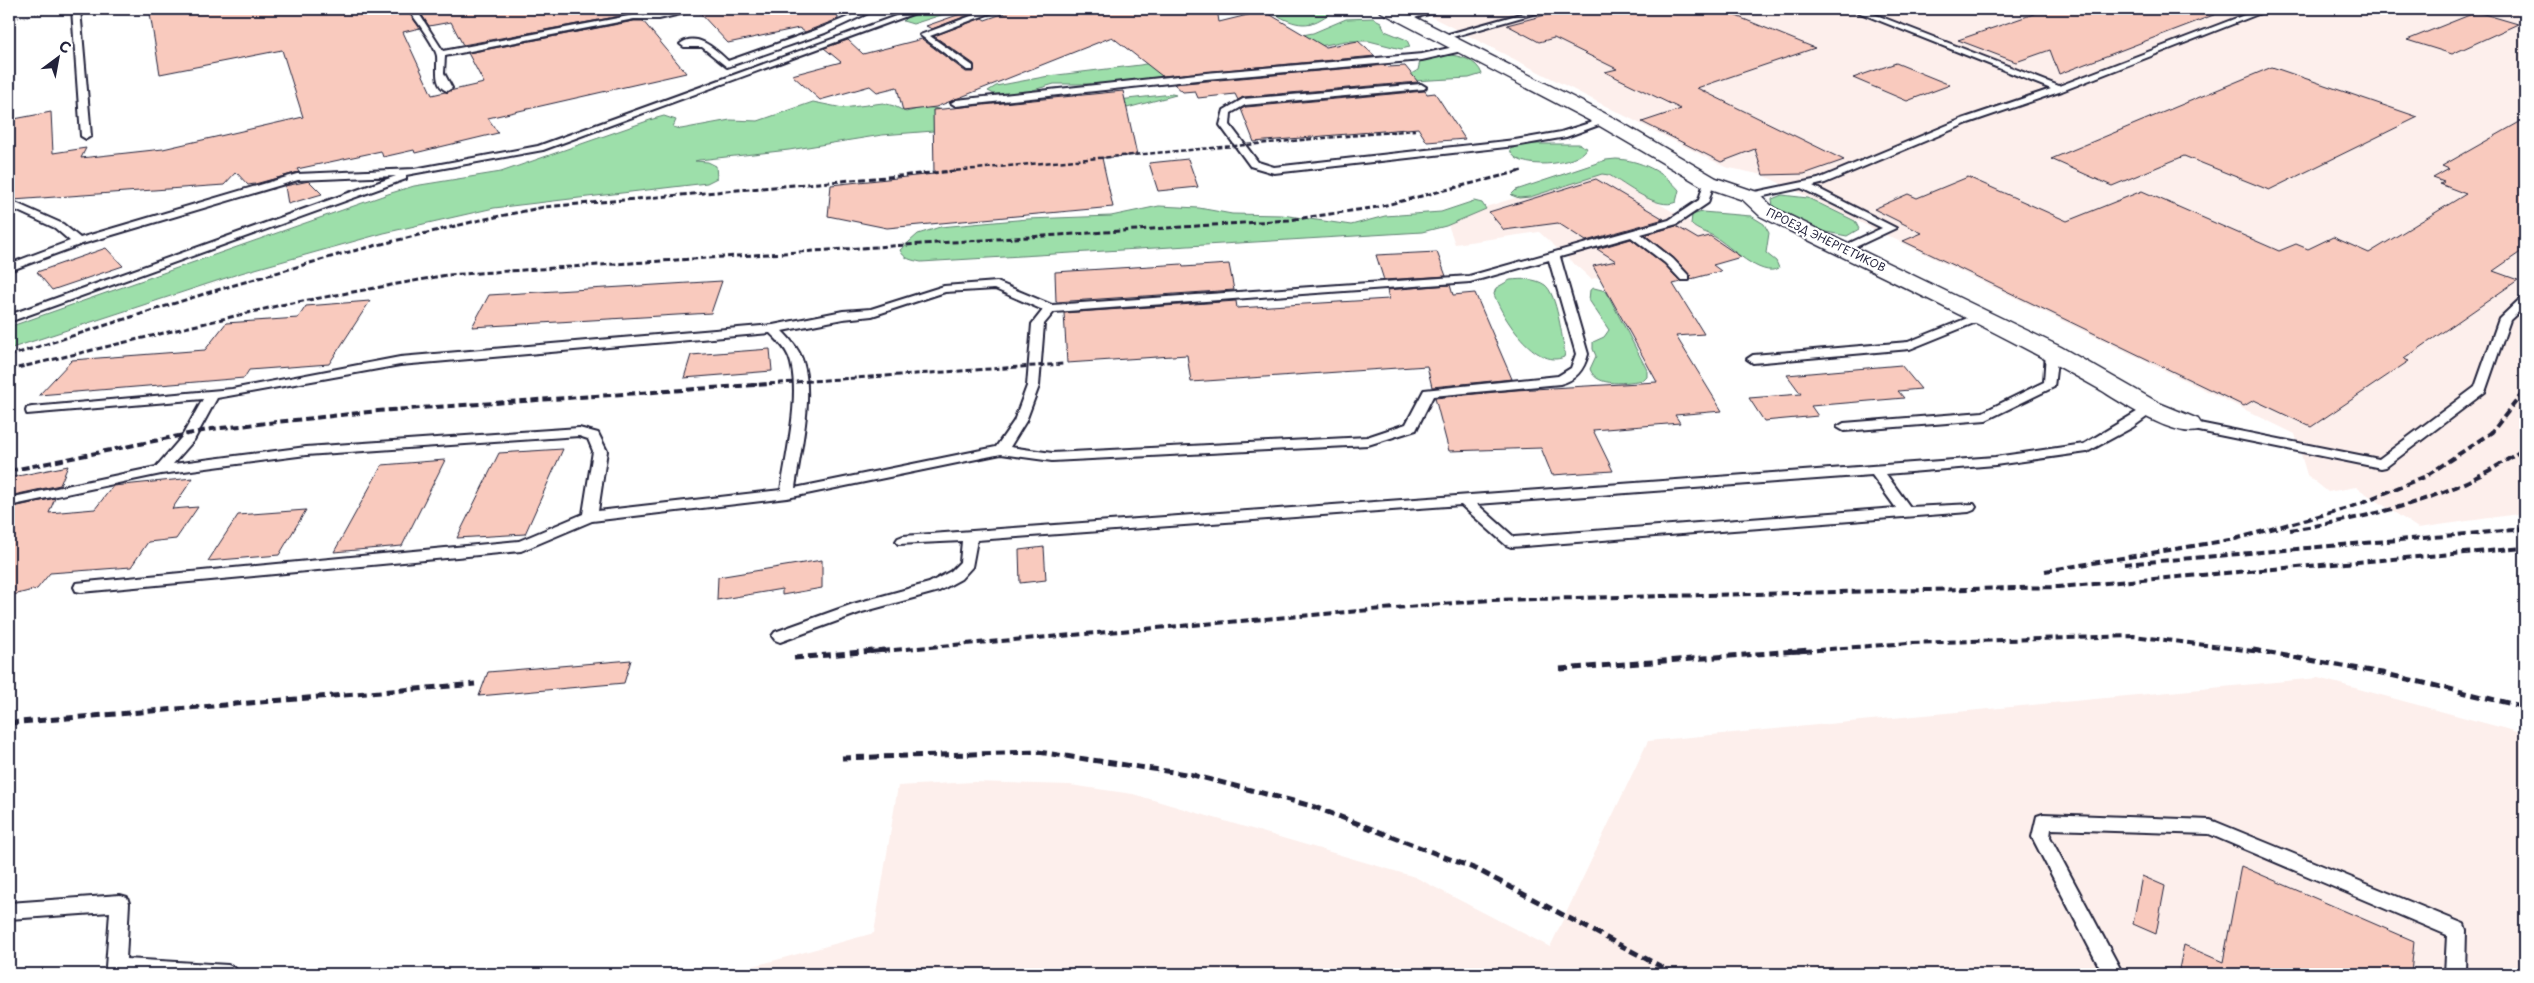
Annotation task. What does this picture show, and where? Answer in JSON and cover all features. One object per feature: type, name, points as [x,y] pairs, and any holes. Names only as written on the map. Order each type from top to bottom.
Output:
[{"type":"street","name":"ПРОЕЗД ЭНЕРГЕТИКОВ","points":[[1387,9],[1605,121],[1709,182],[1750,196],[1767,212],[2052,352],[2150,408],[2189,425]]},
{"type":"lane","points":[[76,9],[86,136]]},
{"type":"lane","points":[[412,9],[441,54],[440,72],[447,88]]},
{"type":"lane","points":[[441,54],[634,16],[659,17],[698,9]]},
{"type":"lane","points":[[684,44],[704,44],[727,64],[822,31],[873,9]]},
{"type":"lane","points":[[9,268],[78,242],[298,177],[414,172],[540,148],[922,9]]},
{"type":"lane","points":[[970,68],[924,35],[998,9]]},
{"type":"lane","points":[[1406,18],[1443,9]]},
{"type":"lane","points":[[1442,37],[1546,9]]},
{"type":"lane","points":[[1854,9],[2059,89]]},
{"type":"lane","points":[[1750,196],[1821,181],[1965,121],[2059,89],[2267,9]]},
{"type":"lane","points":[[956,103],[1206,76],[1422,58],[1463,48]]},
{"type":"lane","points":[[1420,86],[1243,102],[1227,112],[1225,125],[1254,164],[1274,170],[1515,143],[1563,135],[1605,121]]},
{"type":"lane","points":[[9,319],[414,172]]},
{"type":"lane","points":[[32,411],[212,395],[400,361],[772,329],[843,315],[872,312],[944,289],[998,285],[1050,309],[1470,279],[1554,257],[1673,222],[1704,201],[1709,182]]},
{"type":"lane","points":[[1803,185],[1891,228],[1845,249]]},
{"type":"lane","points":[[9,203],[59,226],[78,242]]},
{"type":"lane","points":[[1634,234],[1669,261],[1685,278]]},
{"type":"lane","points":[[81,587],[520,546],[590,517],[787,494],[1001,450],[1052,457],[1368,441],[1411,427],[1428,393],[1560,380],[1571,376],[1579,367],[1582,354],[1554,257]]},
{"type":"lane","points":[[2189,425],[2380,464],[2481,389],[2505,319],[2525,300]]},
{"type":"lane","points":[[1001,450],[1020,421],[1033,386],[1038,324],[1050,309]]},
{"type":"lane","points":[[1753,359],[1910,345],[1980,316]]},
{"type":"lane","points":[[772,329],[786,341],[797,362],[800,382],[787,494]]},
{"type":"lane","points":[[1844,426],[1986,416],[2050,384],[2052,352]]},
{"type":"lane","points":[[161,470],[188,440],[212,395]]},
{"type":"lane","points":[[903,541],[1995,461],[2086,448],[2128,424],[2150,408]]},
{"type":"lane","points":[[9,502],[161,470],[306,451],[578,432],[593,436],[600,451],[590,517]]},
{"type":"lane","points":[[1876,470],[1906,512]]},
{"type":"lane","points":[[1464,500],[1511,542],[1969,507]]},
{"type":"lane","points":[[780,636],[858,608],[934,587],[956,575],[967,563],[970,536]]},
{"type":"lane","points":[[2114,974],[2041,837],[2043,821],[2210,827],[2456,930],[2455,974]]},
{"type":"lane","points":[[9,911],[120,903],[116,967],[228,974]]},
{"type":"path","points":[[9,20],[60,10]]},
{"type":"shaded area","points":[[1416,9],[2525,9],[2525,513],[2418,528],[2356,487],[2328,492],[2307,475],[2295,434],[1763,175],[1725,167]]},
{"type":"shaded area","points":[[1603,171],[1728,244],[1653,266],[1591,279],[1539,232],[1455,244],[1446,219]]},
{"type":"shaded area","points":[[2318,678],[2525,734],[2525,974],[725,974],[874,933],[898,786],[973,782],[1070,785],[1133,794],[1415,877],[1550,947],[1648,741]]},
{"type":"green space","points":[[928,9],[960,9],[913,24],[903,21],[908,16]]},
{"type":"green space","points":[[1266,9],[1333,9],[1321,19],[1300,24]]},
{"type":"green space","points":[[1373,18],[1381,22],[1385,31],[1407,40],[1410,47],[1401,49],[1369,41],[1345,41],[1168,76],[1098,84],[1054,84],[1023,93],[994,94],[988,91],[996,86],[1049,76],[1140,65],[1313,33],[1346,19]]},
{"type":"green space","points":[[1446,55],[1467,59],[1480,69],[1482,74],[1469,78],[1374,83],[1413,73],[1418,70],[1420,61]]},
{"type":"green space","points":[[1176,95],[1127,108],[997,126],[882,135],[789,150],[699,160],[695,161],[708,162],[716,166],[717,178],[707,183],[494,208],[384,233],[241,273],[9,349],[9,327],[388,194],[414,186],[501,172],[664,116],[676,120],[673,127],[681,129],[730,120],[758,121],[813,102],[843,108],[883,103],[906,112],[925,107],[939,109],[949,114],[994,114]]},
{"type":"green space","points":[[1525,144],[1579,144],[1587,148],[1582,154],[1572,159],[1547,164],[1534,164],[1522,161],[1514,156],[1510,149]]},
{"type":"green space","points":[[1616,159],[1634,162],[1651,168],[1666,178],[1679,190],[1676,202],[1669,204],[1651,200],[1609,175],[1602,174],[1530,197],[1519,198],[1511,195],[1516,190],[1606,160]]},
{"type":"green space","points":[[1782,195],[1808,198],[1855,221],[1859,229],[1847,236],[1821,231],[1773,206],[1772,199]]},
{"type":"green space","points":[[1474,201],[1482,203],[1486,209],[1446,226],[1422,232],[921,262],[911,260],[900,250],[918,234],[940,227],[1028,219],[1111,216],[1159,206],[1199,208],[1232,214],[1282,215],[1351,225],[1385,216],[1441,212]]},
{"type":"green space","points":[[1702,212],[1751,216],[1764,224],[1769,233],[1766,253],[1776,261],[1779,268],[1772,270],[1763,269],[1746,260],[1715,237],[1693,226],[1691,224],[1692,215]]},
{"type":"green space","points":[[1524,279],[1537,281],[1545,285],[1549,290],[1553,297],[1558,317],[1565,353],[1564,357],[1553,359],[1542,356],[1531,349],[1512,327],[1494,294],[1496,288],[1510,280]]},
{"type":"green space","points":[[1594,288],[1606,291],[1647,370],[1647,377],[1644,380],[1622,383],[1606,382],[1594,375],[1590,369],[1596,356],[1593,342],[1604,337],[1609,330],[1589,300],[1590,290]]},
{"type":"building","points":[[181,9],[406,9],[420,28],[403,32],[432,95],[484,83],[468,53],[634,21],[643,21],[686,73],[488,118],[498,133],[415,153],[414,150],[383,157],[381,151],[297,169],[299,172],[255,184],[248,185],[236,172],[224,185],[13,200],[9,198],[9,120],[51,112],[53,153],[86,148],[81,158],[163,149],[303,117],[282,50],[160,74],[150,14]]},
{"type":"building","points":[[418,9],[633,9],[637,13],[463,45],[451,22],[429,26]]},
{"type":"building","points":[[704,9],[837,9],[838,19],[805,32],[799,28],[728,43],[699,12]]},
{"type":"building","points":[[1016,9],[1217,9],[1219,22],[1264,11],[1325,47],[1358,41],[1375,56],[1162,76],[1112,37],[936,107],[903,111],[897,87],[877,92],[870,86],[820,100],[792,75],[841,62],[824,48],[848,40],[863,54],[922,39],[966,72],[973,72],[974,64],[934,36],[982,18],[985,20]]},
{"type":"building","points":[[1568,9],[1719,9],[1815,48],[1697,88],[1844,160],[1804,174],[1763,175],[1755,149],[1721,162],[1642,122],[1681,109],[1605,72],[1617,69],[1554,38],[1539,42],[1507,25]]},
{"type":"building","points":[[2048,9],[2224,9],[2224,11],[2059,74],[2050,50],[2016,62],[1958,40]]},
{"type":"building","points":[[966,12],[971,14],[932,29],[926,26]]},
{"type":"building","points":[[2477,12],[2518,24],[2452,54],[2407,40]]},
{"type":"building","points":[[1896,63],[1950,85],[1907,101],[1853,78]]},
{"type":"building","points":[[1386,65],[1388,67],[1405,66],[1418,82],[1243,97],[1238,100],[1235,94],[1198,98],[1195,91],[1183,92],[1174,84]]},
{"type":"building","points":[[2272,67],[2418,117],[2269,190],[2184,156],[2112,186],[2051,159]]},
{"type":"building","points":[[1123,91],[1137,155],[1102,158],[1113,207],[887,228],[828,216],[831,185],[934,174],[933,110]]},
{"type":"building","points":[[1425,91],[1427,94],[1435,93],[1465,139],[1427,142],[1418,128],[1254,142],[1241,109],[1246,107]]},
{"type":"building","points":[[2525,119],[2525,249],[2493,271],[2518,280],[2404,359],[2409,361],[2311,427],[2254,400],[2244,406],[1903,241],[1922,233],[1874,209],[1908,194],[1917,198],[1968,177],[2067,221],[2142,191],[2279,251],[2296,244],[2308,249],[2333,237],[2369,253],[2466,194],[2440,184],[2444,182],[2433,178],[2449,169],[2442,166]]},
{"type":"building","points":[[1188,159],[1198,187],[1158,191],[1149,163]]},
{"type":"building","points":[[1596,179],[1664,219],[1586,241],[1558,223],[1504,230],[1489,212]]},
{"type":"building","points":[[309,181],[322,194],[288,204],[285,186]]},
{"type":"building","points":[[1676,226],[1698,239],[1710,236],[1741,257],[1713,265],[1721,271],[1691,279],[1690,275],[1674,258],[1645,235]]},
{"type":"building","points":[[1631,239],[1664,264],[1681,282],[1673,284],[1704,334],[1676,336],[1722,411],[1675,415],[1680,423],[1593,430],[1613,471],[1552,475],[1541,448],[1449,451],[1435,398],[1516,390],[1657,382],[1593,266],[1616,261],[1597,249]]},
{"type":"building","points":[[106,248],[123,266],[52,290],[37,272]]},
{"type":"building","points":[[1437,252],[1446,276],[1384,280],[1376,255]]},
{"type":"building","points":[[1182,264],[1183,267],[1229,264],[1234,290],[1056,302],[1055,272]]},
{"type":"building","points":[[722,281],[711,313],[472,327],[489,295]]},
{"type":"building","points":[[1450,285],[1453,295],[1475,293],[1512,379],[1432,387],[1427,366],[1191,382],[1187,355],[1067,363],[1064,313],[1236,301],[1237,308],[1389,299],[1387,290]]},
{"type":"building","points":[[370,301],[329,364],[249,370],[244,378],[39,395],[72,360],[205,350],[226,323],[298,318],[306,306]]},
{"type":"building","points":[[770,349],[772,371],[684,378],[691,355]]},
{"type":"building","points":[[1901,365],[1921,389],[1898,391],[1904,398],[1811,406],[1818,416],[1764,421],[1749,398],[1801,394],[1787,375]]},
{"type":"building","points":[[563,449],[525,534],[457,538],[499,453]]},
{"type":"building","points":[[445,460],[402,546],[334,552],[382,465]]},
{"type":"building","points":[[68,466],[60,485],[9,496],[9,487],[13,477]]},
{"type":"building","points":[[193,478],[172,509],[198,507],[176,539],[148,542],[131,567],[50,573],[37,589],[9,596],[9,508],[55,498],[49,513],[95,509],[113,486]]},
{"type":"building","points":[[306,510],[279,555],[208,561],[238,515]]},
{"type":"building","points":[[1044,547],[1046,580],[1020,583],[1019,550]]},
{"type":"building","points":[[822,560],[822,588],[782,595],[782,589],[717,600],[718,577]]},
{"type":"building","points":[[631,660],[624,683],[479,696],[488,672]]},
{"type":"building","points":[[2241,866],[2414,941],[2411,974],[2178,974],[2184,945],[2223,962]]},
{"type":"building","points":[[2142,876],[2165,886],[2156,934],[2133,924]]},
{"type":"railway","points":[[941,172],[1415,130]]},
{"type":"railway","points":[[1517,172],[1524,170]]},
{"type":"railway","points":[[9,356],[207,293],[341,254],[476,221],[544,207],[955,171]]},
{"type":"railway","points":[[9,370],[281,305],[447,275],[1289,220],[1378,207],[1521,171]]},
{"type":"railway","points":[[751,385],[1064,364]]},
{"type":"railway","points":[[9,471],[212,429],[378,411],[769,384]]},
{"type":"railway","points":[[2045,571],[2235,539],[2351,507],[2426,476],[2492,432],[2525,390]]},
{"type":"railway","points":[[2290,530],[2322,525],[2383,511],[2442,493],[2498,466],[2525,448]]},
{"type":"railway","points":[[2124,564],[2525,529]]},
{"type":"railway","points":[[870,652],[1490,600],[2058,587],[2525,548]]},
{"type":"railway","points":[[1792,652],[1908,643],[2134,636],[2260,652]]},
{"type":"railway","points":[[794,658],[885,650]]},
{"type":"railway","points":[[1560,669],[1809,650]]},
{"type":"railway","points":[[2253,650],[2382,673],[2525,707]]},
{"type":"railway","points":[[9,723],[475,684]]},
{"type":"railway","points":[[842,758],[1038,752],[1193,775],[1312,806],[1476,869],[1675,974]]}]
